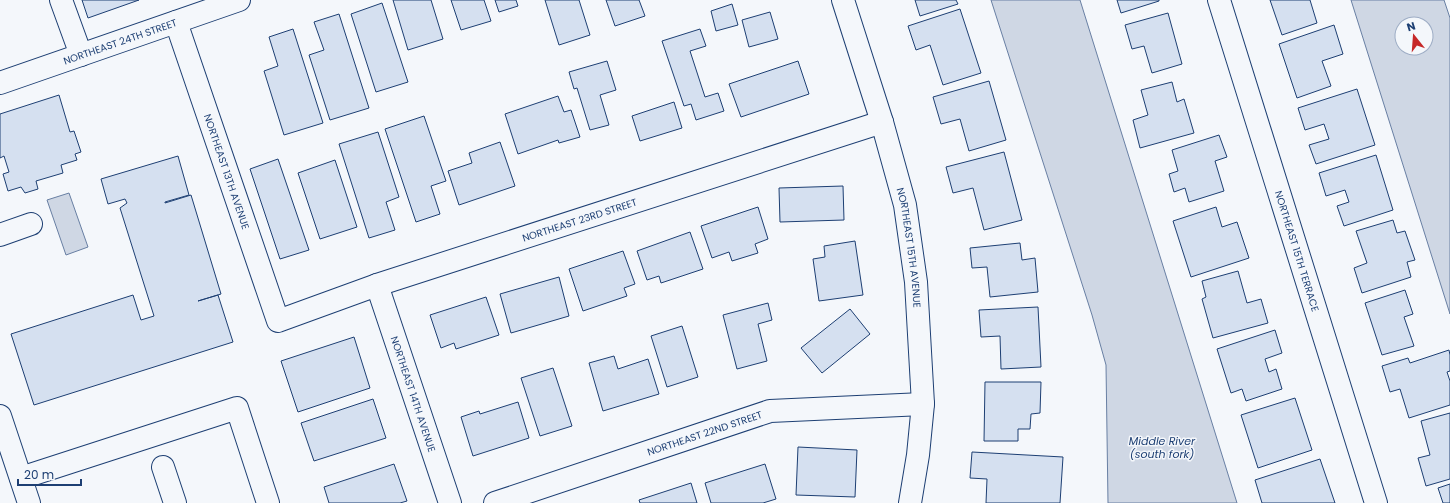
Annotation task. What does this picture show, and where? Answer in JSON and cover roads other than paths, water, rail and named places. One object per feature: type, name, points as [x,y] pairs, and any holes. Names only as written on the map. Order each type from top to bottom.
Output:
[{"type":"street","points":[[61,0],[81,54]]},
{"type":"street","name":"NORTHEAST 24TH STREET","points":[[0,83],[239,0]]},
{"type":"street","name":"NORTHEAST 15TH AVENUE","points":[[843,0],[882,122],[906,213],[916,282],[923,404],[918,454],[910,503]]},
{"type":"street","name":"NORTHEAST 15TH TERRACE","points":[[1218,0],[1376,503]]},
{"type":"street","name":"NORTHEAST 13TH AVENUE","points":[[176,22],[278,321]]},
{"type":"street","name":"NORTHEAST 23RD STREET","points":[[278,321],[377,285],[882,122]]},
{"type":"street","points":[[0,235],[31,224]]},
{"type":"street","name":"NORTHEAST 14TH AVENUE","points":[[377,285],[450,503]]},
{"type":"street","name":"NORTHEAST 22ND STREET","points":[[495,503],[770,411],[923,404]]},
{"type":"street","points":[[21,478],[236,408],[268,503]]},
{"type":"street","points":[[0,416],[29,503]]},
{"type":"street","points":[[163,467],[174,503]]},
{"type":"water","name":"Middle River (south fork)","points":[[991,0],[1080,0],[1237,503],[1108,503],[1106,365],[1092,315]]},
{"type":"water","points":[[1351,0],[1444,0],[1450,18],[1450,314]]},
{"type":"water","points":[[69,193],[88,247],[66,255],[47,200]]}]
